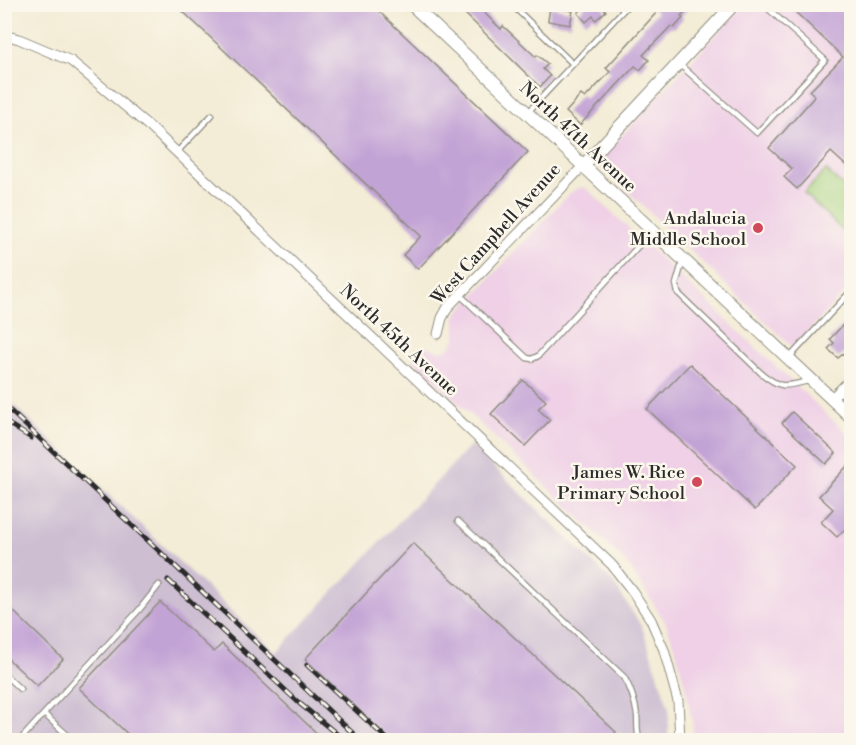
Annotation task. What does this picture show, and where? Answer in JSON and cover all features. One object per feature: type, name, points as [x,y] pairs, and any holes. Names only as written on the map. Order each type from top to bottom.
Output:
[{"type":"street","name":"North 47th Avenue","points":[[411,4],[852,418]]},
{"type":"street","name":"West Campbell Avenue","points":[[438,334],[442,318],[448,307],[734,4]]},
{"type":"street","name":"North 45th Avenue","points":[[4,35],[71,61],[150,127],[612,565],[633,591],[651,620],[664,650],[678,702],[680,741]]},
{"type":"street","points":[[831,399],[852,378]]},
{"type":"lane","points":[[511,4],[573,64]]},
{"type":"lane","points":[[526,114],[629,4]]},
{"type":"lane","points":[[679,64],[757,133],[825,60],[764,4]]},
{"type":"lane","points":[[177,153],[212,115]]},
{"type":"lane","points":[[460,295],[527,358],[532,358],[538,356],[652,231]]},
{"type":"lane","points":[[683,260],[676,284],[678,293],[761,373],[776,385],[789,386],[811,380]]},
{"type":"lane","points":[[788,359],[852,290]]},
{"type":"lane","points":[[458,521],[624,676],[632,691],[640,741]]},
{"type":"lane","points":[[20,741],[159,585]]},
{"type":"lane","points":[[4,674],[20,689]]},
{"type":"lane","points":[[44,714],[73,741]]},
{"type":"shaded area","name":"Andalucia Middle School","points":[[744,5],[851,5],[851,285],[793,348],[601,166],[603,156]]},
{"type":"shaded area","name":"James W. Rice Primary School","points":[[583,187],[851,437],[851,740],[693,740],[686,689],[674,644],[665,622],[632,570],[619,555],[412,359],[425,345],[439,351],[451,346],[456,338],[456,315],[460,310],[570,193]]},
{"type":"shaded area","points":[[4,396],[276,653],[471,445],[613,582],[642,627],[669,708],[668,740],[5,740]]},
{"type":"green space","points":[[826,170],[851,194],[851,239],[804,193]]},
{"type":"building","points":[[175,4],[371,4],[528,152],[418,269],[403,255],[421,236]]},
{"type":"building","points":[[455,4],[475,4],[501,29],[503,26],[536,57],[537,55],[548,64],[543,69],[550,76],[540,87]]},
{"type":"building","points":[[587,4],[600,4],[606,11],[596,20],[593,16],[586,22],[578,13]]},
{"type":"building","points":[[648,4],[692,4],[674,28],[671,26],[643,55],[649,60],[640,70],[635,66],[580,125],[566,112],[581,95],[585,98],[610,72],[606,68],[657,12]]},
{"type":"building","points":[[787,4],[852,4],[852,171],[831,152],[797,189],[784,177],[792,169],[769,148],[815,96],[810,91],[843,57]]},
{"type":"building","points":[[550,7],[573,11],[570,25],[548,21]]},
{"type":"building","points":[[852,315],[852,347],[838,358],[828,349],[834,343],[830,339]]},
{"type":"building","points":[[690,364],[797,465],[755,510],[647,409]]},
{"type":"building","points":[[523,380],[546,401],[538,409],[550,420],[525,446],[491,414]]},
{"type":"building","points":[[792,412],[836,453],[826,464],[782,423]]},
{"type":"building","points":[[852,461],[852,522],[837,537],[821,522],[833,509],[819,496]]},
{"type":"building","points":[[413,543],[616,732],[609,741],[392,741],[305,659]]},
{"type":"building","points":[[160,602],[214,652],[222,644],[325,741],[135,741],[79,688]]},
{"type":"building","points":[[10,608],[63,659],[37,686],[4,655],[4,613]]},
{"type":"railway","points":[[4,405],[360,740]]},
{"type":"railway","points":[[4,421],[31,438]]},
{"type":"railway","points":[[168,580],[299,703],[344,740]]},
{"type":"railway","points":[[307,665],[388,740]]},
{"type":"place","name":"Andalucia Middle School","points":[[758,228]]},
{"type":"place","name":"James W. Rice Primary School","points":[[697,482]]}]
